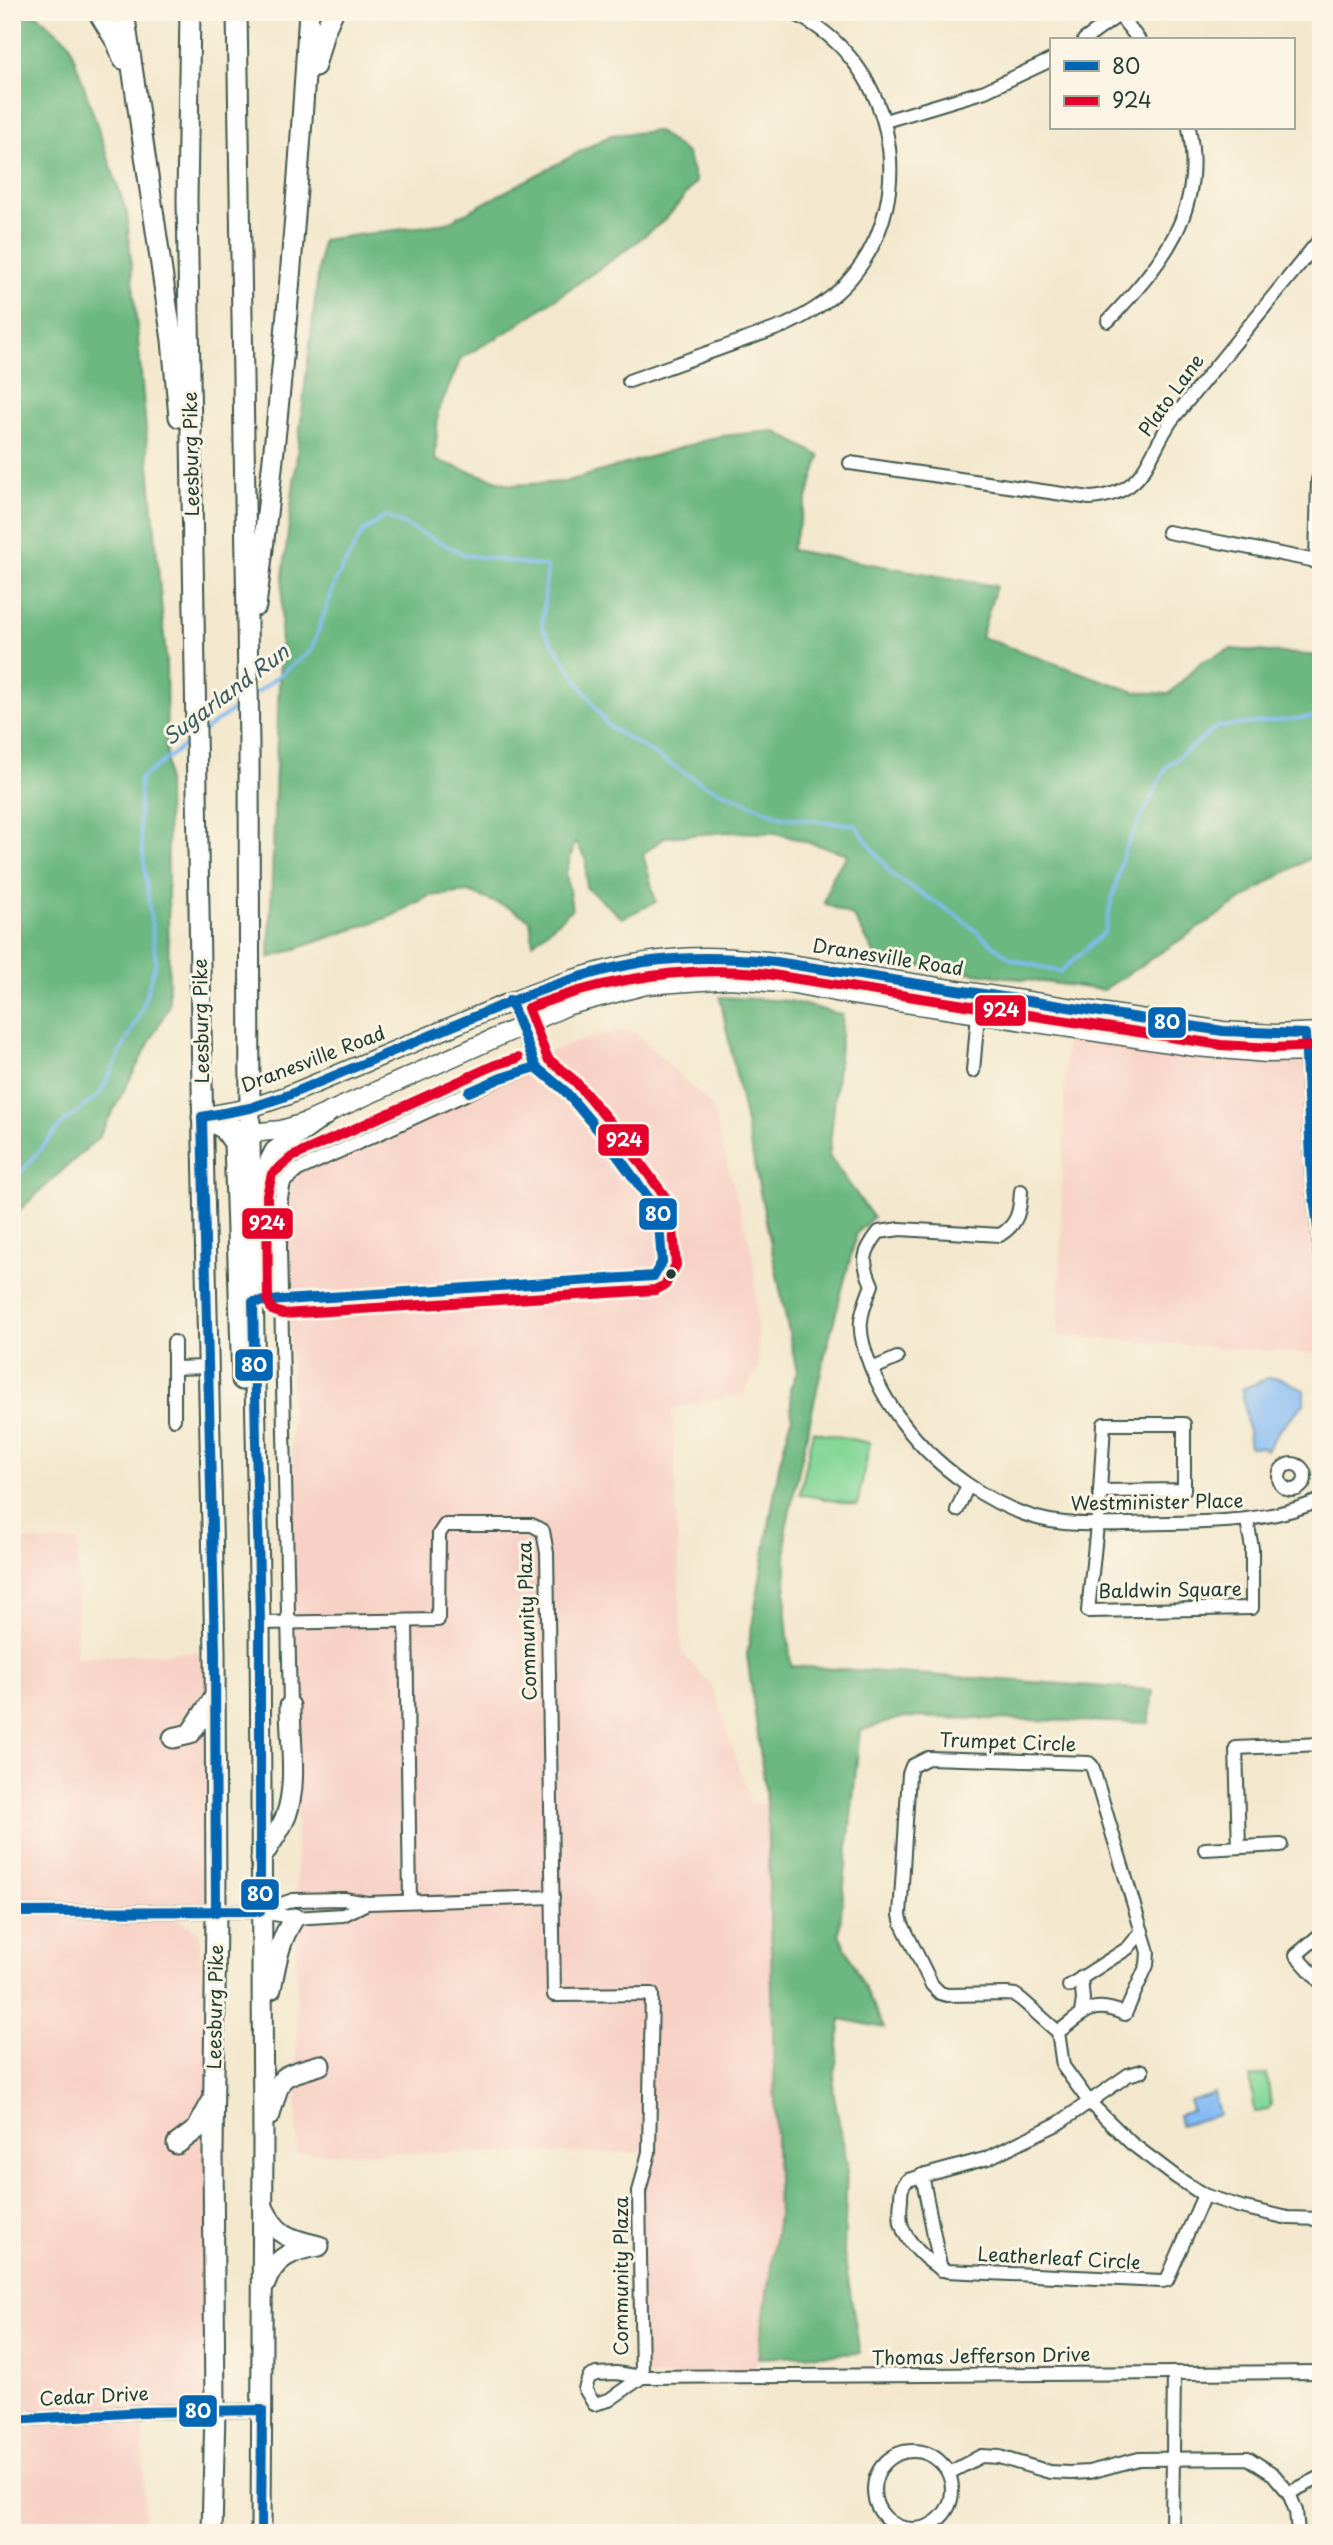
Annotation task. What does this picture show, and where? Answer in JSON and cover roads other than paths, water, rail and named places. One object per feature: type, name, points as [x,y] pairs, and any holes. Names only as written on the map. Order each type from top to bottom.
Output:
[{"type":"highway","points":[[98,12],[117,43],[138,107]]},
{"type":"highway","points":[[124,12],[172,340],[195,638]]},
{"type":"highway","name":"Leesburg Pike","points":[[190,12],[187,200],[202,1117],[215,1697],[215,2410],[212,2533]]},
{"type":"highway","points":[[237,12],[249,744],[250,1133],[260,1623],[263,2140],[261,2533]]},
{"type":"highway","points":[[248,673],[270,499],[299,174],[309,12]]},
{"type":"highway","points":[[299,174],[317,53],[333,12]]},
{"type":"highway","points":[[253,1268],[264,1177],[270,1159],[281,1145],[327,1114]]},
{"type":"highway","points":[[202,1117],[224,1129],[234,1143],[243,1401],[256,1499]]},
{"type":"highway","points":[[173,1738],[190,1734],[215,1697]]},
{"type":"highway","points":[[260,1860],[279,1829],[289,1804],[290,1706]]},
{"type":"highway","points":[[262,2031],[276,1958],[283,1935],[294,1918]]},
{"type":"highway","points":[[263,2140],[282,2079],[295,2070],[320,2064]]},
{"type":"highway","points":[[213,2099],[197,2129],[177,2144],[197,2146],[213,2152]]},
{"type":"highway","points":[[262,2205],[269,2219],[285,2236],[319,2246],[290,2253],[279,2260],[269,2272],[262,2292]]},
{"type":"main road","name":"Dranesville Road","points":[[202,1117],[250,1108],[298,1091],[510,1000],[584,975],[669,959],[711,956],[776,962],[1223,1031],[1313,1033]]},
{"type":"main road","points":[[202,1117],[250,1133],[281,1130],[327,1114],[521,1026],[592,998],[646,985],[702,979],[794,984],[1196,1048],[1313,1053]]},
{"type":"street","points":[[629,381],[807,315],[837,293],[864,260],[874,242],[885,212],[891,181],[892,160],[885,121],[871,88],[852,58],[819,27],[791,12]]},
{"type":"street","points":[[1087,38],[1120,13],[1138,38]]},
{"type":"street","points":[[885,121],[985,91],[1050,60]]},
{"type":"street","points":[[1108,321],[1165,254],[1185,216],[1194,173],[1189,130]]},
{"type":"street","name":"Plato Lane","points":[[850,463],[1090,498],[1113,494],[1126,488],[1143,474],[1157,443],[1171,421],[1321,239]]},
{"type":"street","points":[[1168,533],[1319,563],[1318,480],[1321,471]]},
{"type":"street","points":[[290,1706],[286,1623],[282,1300],[281,1198],[284,1182],[298,1170],[501,1078],[536,1067],[510,1000]]},
{"type":"street","points":[[972,1072],[978,1014]]},
{"type":"street","points":[[1313,1033],[1312,1181],[1321,1255]]},
{"type":"street","name":"Westminister Place","points":[[1021,1191],[1018,1218],[1011,1228],[1000,1235],[900,1229],[879,1232],[867,1247],[864,1267],[872,1285],[861,1321],[864,1344],[886,1399],[903,1424],[937,1461],[990,1498],[1042,1518],[1061,1522],[1247,1521],[1321,1500]]},
{"type":"street","points":[[253,1302],[282,1300]]},
{"type":"street","points":[[174,1342],[174,1419]]},
{"type":"street","points":[[873,1369],[897,1357]]},
{"type":"street","points":[[174,1367],[208,1367]]},
{"type":"street","points":[[1097,1523],[1104,1424],[1184,1424],[1184,1490],[1100,1491]]},
{"type":"street","points":[[957,1510],[968,1485]]},
{"type":"street","points":[[1295,1489],[1304,1507]]},
{"type":"street","name":"Baldwin Square","points":[[1097,1523],[1088,1611],[1252,1608],[1252,1548],[1247,1521]]},
{"type":"street","name":"Community Plaza","points":[[260,1623],[438,1620],[439,1534],[445,1525],[532,1525],[543,1531],[547,1553],[554,1996],[652,1994],[649,2152],[639,2192],[642,2377]]},
{"type":"street","points":[[406,1620],[410,1901]]},
{"type":"street","points":[[1239,1847],[1236,1748],[1321,1744]]},
{"type":"street","name":"Trumpet Circle","points":[[1058,2032],[1015,1995],[947,1996],[932,1985],[900,1915],[909,1774],[912,1766],[928,1759],[1089,1763],[1092,1766],[1148,1952],[1147,1965],[1125,2014],[1110,2008],[1096,2007],[1081,2013]]},
{"type":"street","points":[[1205,1849],[1281,1845]]},
{"type":"street","points":[[260,1911],[293,1900],[344,1899],[368,1903],[553,1897]]},
{"type":"street","points":[[12,1912],[260,1911],[294,1918],[343,1914],[368,1903]]},
{"type":"street","points":[[1069,1986],[1128,1948],[1142,1931]]},
{"type":"street","points":[[1321,1934],[1296,1955],[1321,1983]]},
{"type":"street","points":[[1081,1978],[1081,2013],[1076,2020],[1058,2032],[1063,2066],[1090,2103],[1131,2143],[1204,2195],[1287,2218],[1321,2219]]},
{"type":"street","points":[[942,2270],[908,2238],[901,2223],[902,2185],[922,2175],[988,2158],[1059,2123],[1128,2075],[1142,2071]]},
{"type":"street","points":[[922,2175],[942,2270]]},
{"type":"street","name":"Leatherleaf Circle","points":[[942,2270],[958,2273],[1167,2280],[1204,2195]]},
{"type":"street","name":"Thomas Jefferson Drive","points":[[642,2377],[1321,2372]]},
{"type":"street","points":[[1172,2533],[1174,2373]]},
{"type":"street","name":"Cedar Drive","points":[[12,2420],[143,2412],[262,2410]]},
{"type":"street","points":[[918,2451],[931,2455],[941,2462],[949,2473],[953,2492],[947,2510],[937,2521],[923,2528],[898,2526],[879,2508],[875,2483],[881,2468],[901,2453],[918,2451]]},
{"type":"street","points":[[949,2473],[981,2456],[999,2457],[1050,2472],[1070,2473],[1089,2472],[1139,2459],[1248,2458],[1273,2474],[1289,2493],[1296,2511],[1298,2533]]},
{"type":"street","points":[[1289,2493],[1321,2477]]},
{"type":"water","points":[[1268,1378],[1281,1378],[1304,1390],[1304,1404],[1280,1429],[1266,1450],[1250,1447],[1242,1389]]},
{"type":"water","points":[[1214,2093],[1219,2115],[1180,2125],[1178,2115],[1192,2111],[1190,2101]]},
{"type":"waterway","name":"Sugarland Run","points":[[256,693],[311,651],[336,580],[363,532],[386,516],[466,555],[547,567],[542,627],[608,726],[703,784],[782,817],[855,825],[893,876],[956,915],[1011,959],[1060,972],[1104,933],[1124,851],[1167,766],[1217,727],[1321,716]]},
{"type":"waterway","name":"Sugarland Run","points":[[202,732],[241,704]]},
{"type":"waterway","name":"Sugarland Run","points":[[12,1183],[61,1125],[100,1094],[142,1009],[156,962],[139,821],[140,779],[190,741]]}]
